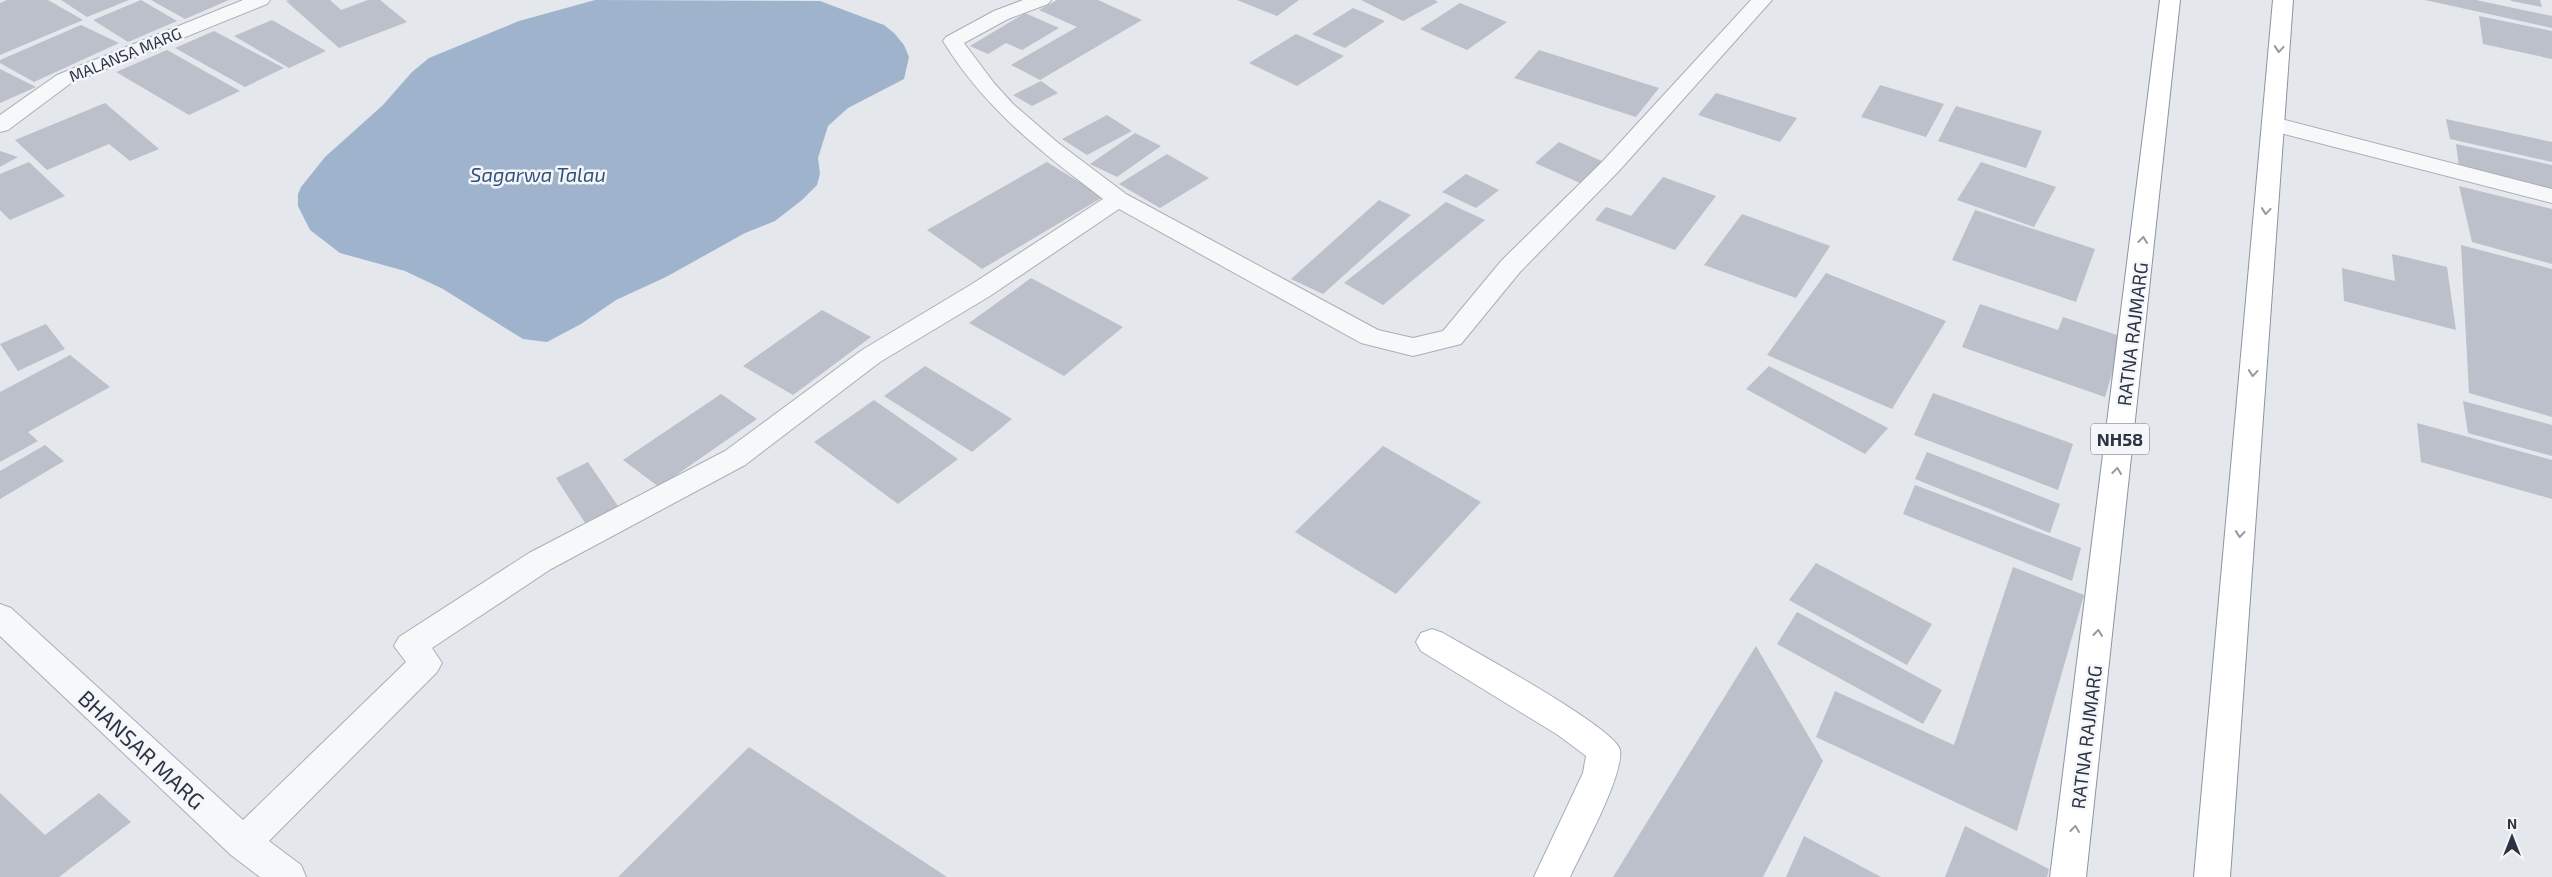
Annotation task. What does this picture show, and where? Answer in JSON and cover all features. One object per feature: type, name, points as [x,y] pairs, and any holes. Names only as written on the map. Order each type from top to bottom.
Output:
[{"type":"main road","name":"RATNA RAJMARG","points":[[2068,877],[2170,0]]},
{"type":"main road","points":[[2212,877],[2283,0]]},
{"type":"main road","points":[[1432,642],[1570,725],[1603,750],[1600,774],[1552,877]]},
{"type":"street","name":"MALANSA MARG","points":[[0,125],[64,79],[260,0]]},
{"type":"street","points":[[1042,0],[1001,15],[952,41],[980,84],[1029,131],[1118,199],[1370,337],[1413,347],[1452,338],[1511,266],[1610,167],[1762,0]]},
{"type":"street","points":[[2273,124],[2552,196]]},
{"type":"street","points":[[243,843],[426,663],[410,646],[540,560],[735,458],[871,356],[981,290],[1118,199]]},
{"type":"street","name":"BHANSAR MARG","points":[[0,617],[243,843],[288,877]]},
{"type":"water","name":"Sagarwa Talau","points":[[595,0],[820,1],[884,25],[904,45],[909,57],[904,79],[848,108],[828,126],[818,158],[820,174],[817,185],[802,200],[775,221],[745,233],[666,277],[616,300],[581,324],[547,342],[523,339],[443,289],[405,271],[340,253],[310,230],[298,206],[298,194],[301,187],[325,157],[383,105],[412,72],[429,58],[519,21]]},
{"type":"building","points":[[7,0],[48,0],[83,20],[0,55],[0,3]]},
{"type":"building","points":[[61,0],[129,0],[87,17]]},
{"type":"building","points":[[141,0],[177,21],[128,42],[93,20]]},
{"type":"building","points":[[151,0],[229,0],[185,19]]},
{"type":"building","points":[[330,0],[341,10],[368,0],[380,0],[407,22],[339,48],[286,1]]},
{"type":"building","points":[[1057,0],[1098,0],[1142,20],[1040,80],[1011,65],[1077,27],[1039,10]]},
{"type":"building","points":[[1237,0],[1299,0],[1277,16]]},
{"type":"building","points":[[1361,0],[1435,0],[1438,2],[1403,21]]},
{"type":"building","points":[[2425,0],[2476,0],[2552,16],[2552,28]]},
{"type":"building","points":[[2540,0],[2542,7],[2511,1]]},
{"type":"building","points":[[1460,3],[1507,22],[1467,50],[1420,29]]},
{"type":"building","points":[[1353,8],[1385,21],[1345,48],[1312,34]]},
{"type":"building","points":[[1025,13],[1059,28],[1022,50],[1006,43],[988,54],[970,46]]},
{"type":"building","points":[[2479,16],[2552,31],[2552,59],[2483,44]]},
{"type":"building","points":[[272,20],[326,51],[289,68],[234,36]]},
{"type":"building","points":[[81,25],[119,43],[34,82],[0,63],[0,60]]},
{"type":"building","points":[[214,31],[284,68],[245,87],[175,48]]},
{"type":"building","points":[[1296,34],[1344,56],[1297,86],[1249,63]]},
{"type":"building","points":[[167,50],[240,91],[189,115],[116,72]]},
{"type":"building","points":[[1539,50],[1659,88],[1636,117],[1514,78]]},
{"type":"building","points":[[0,69],[36,87],[0,103]]},
{"type":"building","points":[[1041,81],[1058,93],[1032,106],[1013,95]]},
{"type":"building","points":[[1880,85],[1944,104],[1926,137],[1861,117]]},
{"type":"building","points":[[1716,93],[1797,118],[1780,142],[1698,115]]},
{"type":"building","points":[[105,103],[159,149],[130,161],[109,144],[47,170],[15,140]]},
{"type":"building","points":[[1956,106],[2042,131],[2026,168],[1938,141]]},
{"type":"building","points":[[1107,115],[1132,131],[1087,155],[1062,139]]},
{"type":"building","points":[[2446,119],[2552,142],[2552,162],[2450,139]]},
{"type":"building","points":[[1135,133],[1161,146],[1117,177],[1090,164]]},
{"type":"building","points":[[1559,142],[1604,162],[1580,183],[1535,163]]},
{"type":"building","points":[[2456,144],[2552,165],[2552,188],[2459,167]]},
{"type":"building","points":[[0,151],[18,157],[0,167]]},
{"type":"building","points":[[1167,154],[1209,178],[1160,208],[1119,184]]},
{"type":"building","points":[[29,162],[65,196],[10,220],[0,210],[0,174]]},
{"type":"building","points":[[1047,162],[1103,197],[982,269],[927,230]]},
{"type":"building","points":[[1981,162],[2056,187],[2034,227],[1957,200]]},
{"type":"building","points":[[1466,174],[1499,190],[1476,208],[1442,192]]},
{"type":"building","points":[[1663,177],[1716,196],[1675,250],[1595,220],[1606,207],[1631,216]]},
{"type":"building","points":[[2459,186],[2552,209],[2552,264],[2472,242]]},
{"type":"building","points":[[1379,200],[1411,215],[1323,294],[1291,279]]},
{"type":"building","points":[[1446,202],[1485,220],[1383,305],[1344,283]]},
{"type":"building","points":[[1975,210],[2095,249],[2076,302],[1952,260]]},
{"type":"building","points":[[1742,214],[1830,246],[1796,298],[1704,265]]},
{"type":"building","points":[[2461,245],[2552,269],[2552,417],[2469,393]]},
{"type":"building","points":[[2392,254],[2447,267],[2456,330],[2344,301],[2342,268],[2395,281]]},
{"type":"building","points":[[1826,273],[1946,321],[1892,409],[1767,355]]},
{"type":"building","points":[[1031,278],[1123,327],[1064,376],[969,323]]},
{"type":"building","points":[[1980,304],[2058,330],[2063,317],[2123,337],[2105,397],[1962,347]]},
{"type":"building","points":[[822,310],[871,337],[793,395],[743,366]]},
{"type":"building","points":[[46,324],[65,349],[18,371],[0,344]]},
{"type":"building","points":[[70,355],[110,387],[28,432],[38,441],[0,462],[0,392]]},
{"type":"building","points":[[925,366],[1012,419],[972,452],[884,396]]},
{"type":"building","points":[[1769,366],[1888,428],[1865,454],[1746,389]]},
{"type":"building","points":[[1933,393],[2073,444],[2058,490],[1914,435]]},
{"type":"building","points":[[721,394],[757,419],[659,487],[623,460]]},
{"type":"building","points":[[874,400],[958,459],[898,504],[814,442]]},
{"type":"building","points":[[2463,401],[2552,425],[2552,456],[2468,433]]},
{"type":"building","points":[[2417,423],[2552,460],[2552,499],[2421,462]]},
{"type":"building","points":[[45,445],[64,461],[0,499],[0,471]]},
{"type":"building","points":[[1383,446],[1481,502],[1396,594],[1295,532]]},
{"type":"building","points":[[1927,452],[2060,504],[2050,533],[1915,479]]},
{"type":"building","points":[[588,462],[620,509],[587,526],[556,478]]},
{"type":"building","points":[[1915,485],[2081,548],[2072,581],[1903,514]]},
{"type":"building","points":[[1816,563],[1932,624],[1907,665],[1789,600]]},
{"type":"building","points":[[2013,567],[2084,595],[2017,831],[1816,737],[1835,691],[1954,745]]},
{"type":"building","points":[[1797,612],[1942,690],[1923,724],[1777,644]]},
{"type":"building","points":[[1756,646],[1823,761],[1763,877],[1613,877]]},
{"type":"building","points":[[749,747],[947,877],[618,877]]},
{"type":"building","points":[[0,793],[45,835],[99,793],[131,822],[59,877],[0,877]]},
{"type":"building","points":[[1965,826],[2049,869],[2047,877],[1945,877]]},
{"type":"building","points":[[1804,836],[1881,877],[1786,877]]}]
